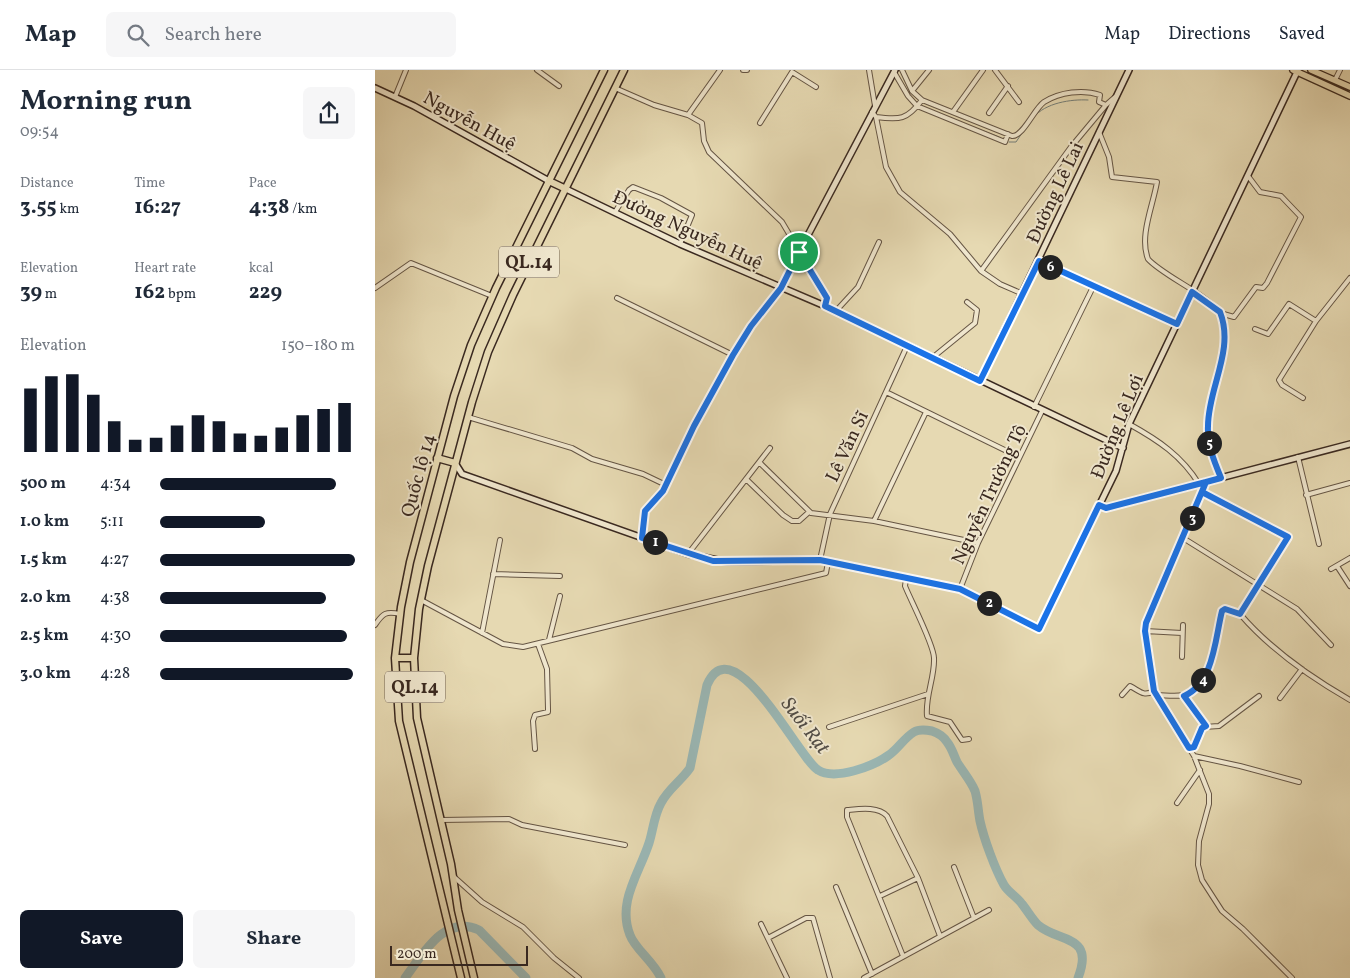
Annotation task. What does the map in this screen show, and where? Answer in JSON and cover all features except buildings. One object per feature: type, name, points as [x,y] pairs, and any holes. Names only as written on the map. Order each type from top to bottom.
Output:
[{"type":"highway","name":"Quốc lộ 14","points":[[461,978],[399,721],[395,658],[400,614],[410,562],[437,458],[471,345],[492,296],[604,70]]},
{"type":"highway","name":"Quốc lộ 14","points":[[474,978],[458,910],[441,820],[417,718],[414,658],[421,600],[455,463],[488,352],[513,295],[624,70]]},
{"type":"highway","points":[[549,181],[566,189]]},
{"type":"highway","points":[[437,458],[455,463]]},
{"type":"highway","points":[[395,658],[414,658]]},
{"type":"main road","points":[[1311,70],[1350,87]]},
{"type":"main road","points":[[1296,71],[1350,96]]},
{"type":"street","points":[[395,97],[406,70]]},
{"type":"street","points":[[537,70],[559,86]]},
{"type":"street","points":[[688,115],[720,70]]},
{"type":"street","points":[[869,70],[875,106]]},
{"type":"street","points":[[902,70],[913,91],[922,100],[1016,136],[1043,102],[1054,98],[1087,90],[1100,95],[1099,102],[1106,105]]},
{"type":"street","points":[[913,91],[929,70]]},
{"type":"street","points":[[953,112],[983,70]]},
{"type":"street","points":[[995,70],[1019,102]]},
{"type":"street","name":"Đường Lê Lai","points":[[980,381],[1129,70]]},
{"type":"street","points":[[1335,80],[1340,70]]},
{"type":"street","points":[[760,123],[788,72],[793,71],[816,87]]},
{"type":"street","points":[[642,538],[645,511],[666,485],[694,426],[733,355],[751,326],[781,288],[871,112],[895,71]]},
{"type":"street","points":[[895,71],[908,96],[917,106],[1005,142],[1008,134]]},
{"type":"street","name":"Đường Lê Lợi","points":[[960,589],[1039,629],[1116,471],[1129,424],[1296,71]]},
{"type":"street","points":[[989,113],[1008,86]]},
{"type":"street","name":"Nguyễn Huệ","points":[[375,88],[549,181]]},
{"type":"street","points":[[615,88],[654,105],[688,115],[701,123],[704,141],[709,152],[782,222],[827,298],[825,306]]},
{"type":"street","points":[[981,272],[1071,146],[1106,105],[1118,95]]},
{"type":"street","points":[[876,117],[902,118],[922,100]]},
{"type":"street","points":[[871,112],[876,117],[882,150],[890,178],[909,200],[951,234],[981,272],[1000,284],[1023,294]]},
{"type":"street","points":[[1099,132],[1109,157],[1112,176],[1157,182],[1146,232],[1145,252],[1153,264],[1220,312],[1234,317],[1256,287],[1263,288],[1267,283],[1301,217],[1281,196],[1260,192],[1247,176]]},
{"type":"street","points":[[615,212],[633,187],[661,198],[692,215],[680,244]]},
{"type":"street","name":"Đường Nguyễn Huệ","points":[[566,189],[680,244],[825,306],[1123,448]]},
{"type":"street","points":[[835,312],[858,287],[879,242]]},
{"type":"street","points":[[1039,261],[1177,324]]},
{"type":"street","points":[[375,288],[411,263],[492,296]]},
{"type":"street","points":[[1303,398],[1282,385],[1279,380],[1316,321],[1350,278]]},
{"type":"street","points":[[1035,407],[1093,287]]},
{"type":"street","points":[[617,298],[733,355]]},
{"type":"street","points":[[932,358],[975,323],[977,310],[967,302]]},
{"type":"street","points":[[1255,329],[1268,334],[1289,304],[1316,321]]},
{"type":"street","points":[[1220,312],[1224,332],[1223,355],[1207,423],[1208,440],[1221,478]]},
{"type":"street","name":"Lê Văn Sĩ","points":[[820,560],[830,514],[907,346]]},
{"type":"street","points":[[886,392],[1019,457]]},
{"type":"street","name":"Nguyễn Trường Tộ","points":[[960,589],[978,542],[1042,410]]},
{"type":"street","points":[[874,521],[926,412]]},
{"type":"street","points":[[468,417],[572,448],[592,460],[643,474],[666,485]]},
{"type":"street","points":[[1129,424],[1166,447],[1188,466],[1199,484]]},
{"type":"street","points":[[1099,505],[1106,508],[1350,444]]},
{"type":"street","points":[[689,554],[770,448]]},
{"type":"street","points":[[1298,458],[1319,544]]},
{"type":"street","points":[[455,463],[462,474],[689,554],[727,562],[820,560],[960,589]]},
{"type":"street","points":[[760,463],[809,512],[874,521],[978,542]]},
{"type":"street","points":[[746,479],[787,519],[799,521],[809,512]]},
{"type":"street","points":[[1206,482],[1146,623],[1145,631],[1155,693],[1194,756],[1209,794],[1209,804],[1199,842],[1198,865],[1202,880],[1222,911],[1243,929],[1292,978]]},
{"type":"street","points":[[1307,495],[1350,483]]},
{"type":"street","points":[[1202,492],[1288,537],[1240,614]]},
{"type":"street","points":[[1183,538],[1302,613],[1331,645]]},
{"type":"street","points":[[482,633],[500,540]]},
{"type":"street","points":[[1331,569],[1350,558]]},
{"type":"street","points":[[421,600],[503,644],[514,647],[539,644],[825,573],[827,562]]},
{"type":"street","points":[[1337,566],[1350,586]]},
{"type":"street","points":[[493,574],[560,576]]},
{"type":"street","points":[[906,578],[905,586],[931,643],[935,658],[928,694],[927,716],[950,722],[962,740],[969,739]]},
{"type":"street","points":[[549,640],[560,596]]},
{"type":"street","points":[[1121,695],[1130,686],[1146,695],[1155,693],[1184,696],[1193,692],[1205,676],[1222,611],[1225,609],[1240,614],[1253,629],[1301,670],[1350,700]]},
{"type":"street","points":[[375,625],[383,614],[388,611],[400,614]]},
{"type":"street","points":[[1182,657],[1183,625]]},
{"type":"street","points":[[1145,631],[1183,633]]},
{"type":"street","points":[[535,749],[533,721],[535,714],[548,712],[549,709],[547,669],[539,644]]},
{"type":"street","points":[[1280,698],[1301,670]]},
{"type":"street","points":[[829,727],[928,694]]},
{"type":"street","points":[[1184,696],[1206,726]]},
{"type":"street","points":[[1189,748],[1194,747],[1202,728],[1206,726],[1219,726],[1259,696]]},
{"type":"street","points":[[1194,756],[1299,782]]},
{"type":"street","points":[[1177,803],[1200,770]]},
{"type":"street","points":[[903,956],[847,817],[847,810],[869,809],[884,813],[917,878],[940,936]]},
{"type":"street","points":[[441,820],[509,819],[522,826],[625,845]]},
{"type":"street","points":[[954,867],[974,918]]},
{"type":"street","points":[[453,876],[483,902],[523,928],[554,958],[579,978]]},
{"type":"street","points":[[880,896],[917,878]]},
{"type":"street","points":[[836,887],[872,974]]},
{"type":"street","points":[[864,978],[989,910]]},
{"type":"street","points":[[768,938],[811,917],[822,945],[830,978]]},
{"type":"street","points":[[761,924],[787,978]]},
{"type":"waterway","points":[[1034,117],[1051,105],[1074,100],[1088,100]]},
{"type":"waterway","points":[[922,106],[931,110]]},
{"type":"waterway","points":[[958,121],[999,137]]},
{"type":"waterway","points":[[1009,142],[1016,142],[1024,130]]},
{"type":"waterway","name":"Suối Rạt","points":[[661,978],[632,940],[627,923],[626,911],[628,900],[649,843],[659,808],[667,793],[690,768],[707,685],[718,671],[733,671],[749,682],[765,700],[809,761],[818,770],[825,773],[844,773],[874,764],[892,753],[910,734],[916,731],[932,731],[943,737],[975,791],[984,836],[1004,885],[1020,901],[1038,925],[1078,947],[1082,954],[1082,964],[1078,978]]},
{"type":"waterway","name":"Suối Rạt","points":[[405,978],[436,939],[455,927],[467,926],[479,930],[526,978]]},
{"type":"route","points":[[799,252],[781,288],[751,326],[733,355],[694,426],[663,491],[645,511],[642,538],[713,561],[820,560],[960,589],[1039,629],[1099,505],[1106,508],[1206,482],[1146,623],[1145,631],[1154,691],[1189,748],[1194,747],[1202,728],[1206,726],[1184,696],[1193,692],[1205,676],[1222,611],[1225,609],[1240,614],[1288,537],[1202,492],[1206,482],[1221,478],[1208,440],[1207,423],[1223,355],[1224,332],[1223,319],[1220,312],[1192,292],[1177,324],[1039,261],[980,381],[825,306],[827,298],[799,252]]}]
